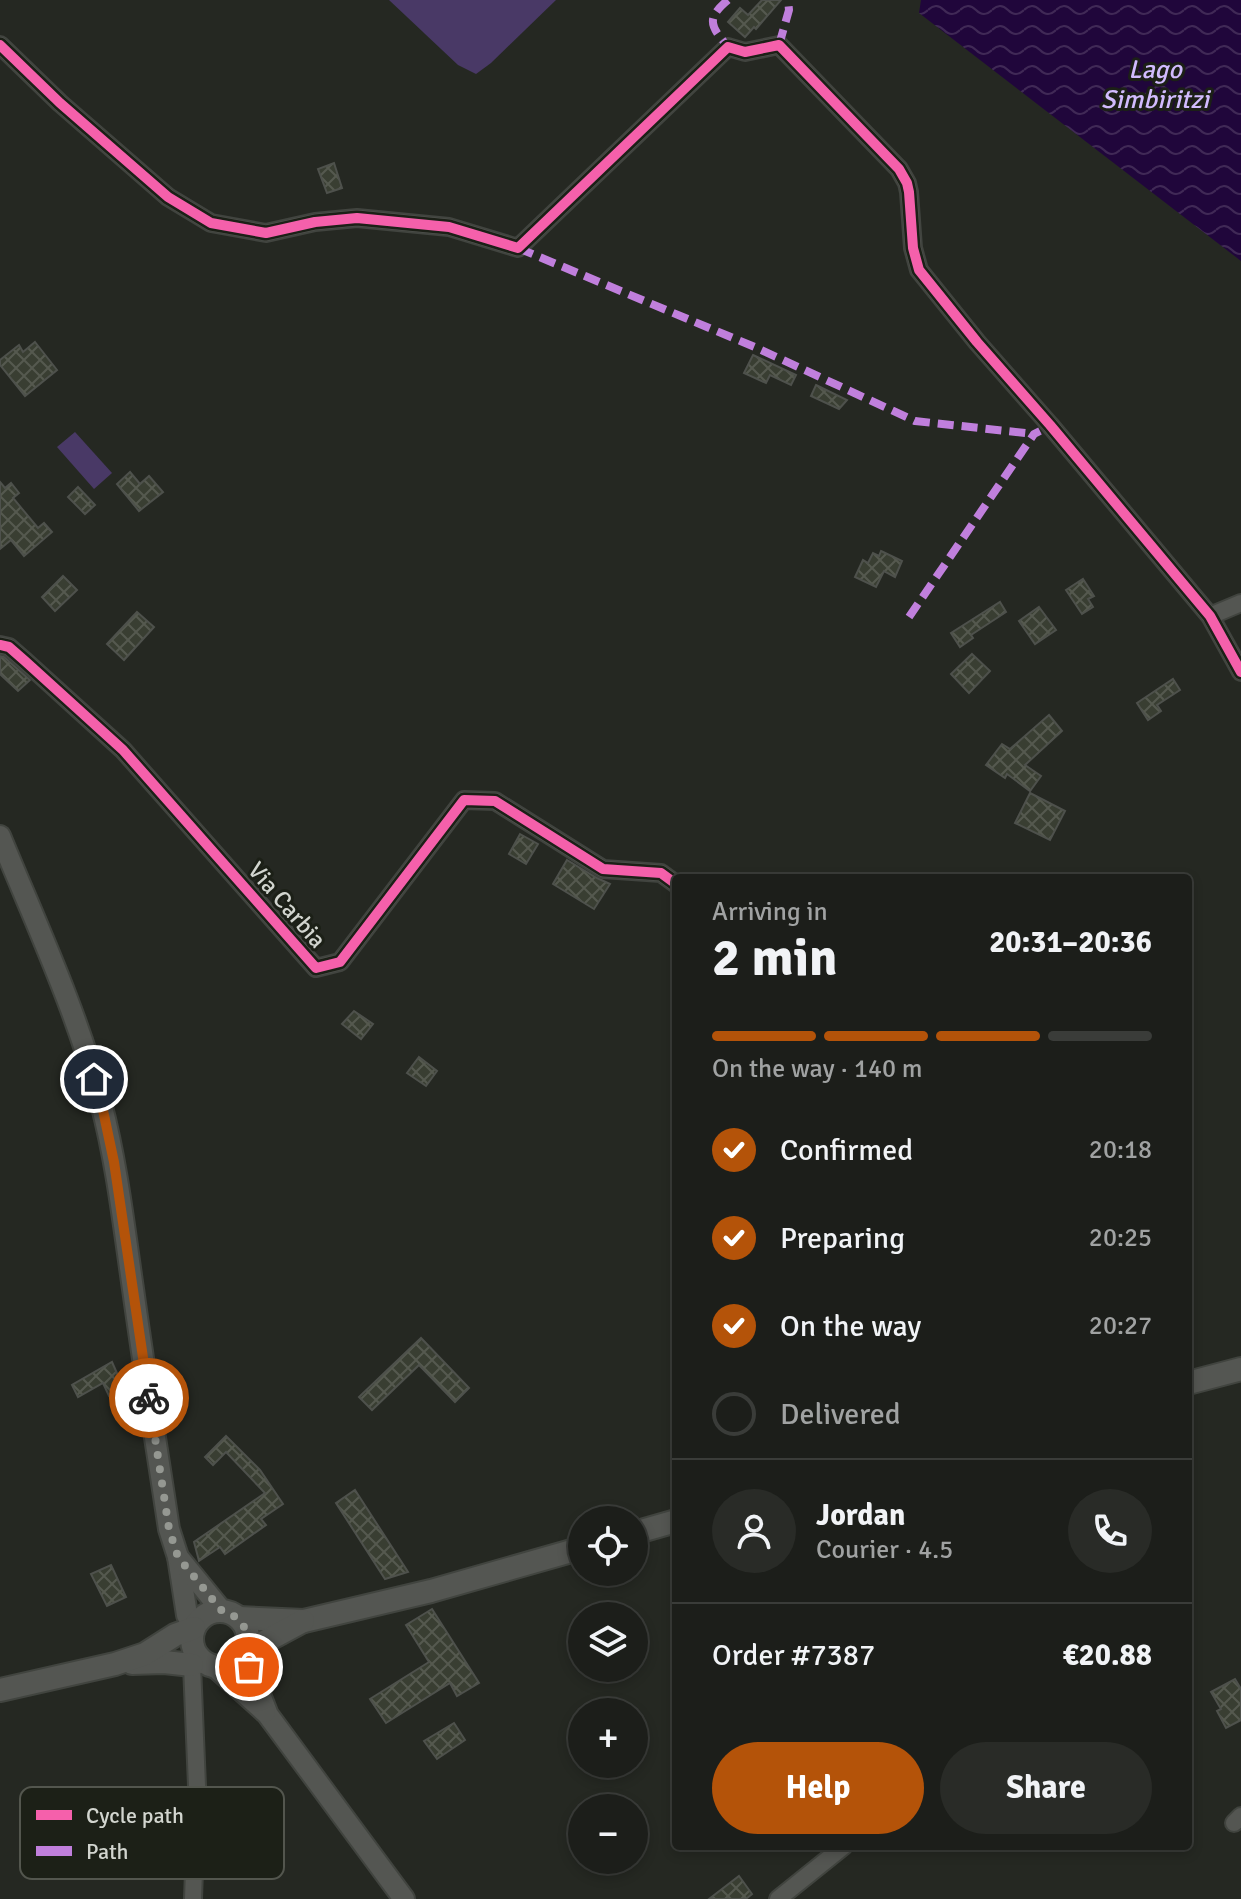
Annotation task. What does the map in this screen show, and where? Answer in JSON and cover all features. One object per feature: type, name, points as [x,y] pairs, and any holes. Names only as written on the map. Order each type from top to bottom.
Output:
[{"type":"main road","points":[[1192,1382],[1241,1369]]},
{"type":"main road","points":[[648,1529],[672,1522]]},
{"type":"main road","points":[[115,1664],[164,1662],[232,1665],[244,1653],[304,1621],[431,1591],[568,1552]]},
{"type":"main road","points":[[204,1666],[191,1637],[198,1621],[209,1613],[304,1621]]},
{"type":"main road","points":[[230,1615],[244,1626],[248,1644],[244,1653]]},
{"type":"main road","points":[[0,1690],[115,1664],[145,1654],[175,1635],[194,1628]]},
{"type":"street","points":[[0,45],[60,103],[168,197],[211,223],[266,233],[315,222],[357,218],[449,227],[518,248],[728,47],[745,52],[779,45],[903,175],[909,192],[913,248],[919,270],[1210,616],[1241,672]]},
{"type":"street","points":[[1210,616],[1241,603]]},
{"type":"street","name":"Via Carbia","points":[[0,645],[9,647],[123,750],[316,968],[340,962],[464,800],[495,801],[603,869],[661,873],[672,881]]},
{"type":"street","points":[[0,836],[74,1019],[104,1116],[167,1514],[178,1557],[187,1615],[194,1628]]},
{"type":"street","points":[[178,1557],[230,1615]]},
{"type":"street","points":[[244,1653],[268,1715],[404,1899]]},
{"type":"street","points":[[204,1666],[268,1715]]},
{"type":"street","points":[[197,1787],[204,1666]]},
{"type":"street","points":[[778,1899],[839,1850]]},
{"type":"street","points":[[193,1899],[194,1879]]},
{"type":"shaded area","points":[[389,0],[556,0],[476,74],[458,65]]},
{"type":"shaded area","points":[[75,432],[112,473],[94,489],[57,447]]},
{"type":"water","name":"Lago Simbiritzi","points":[[921,0],[1241,0],[1241,261],[919,13]]},
{"type":"building","points":[[762,0],[781,0],[745,37],[728,22],[740,8],[748,15]]},
{"type":"building","points":[[334,163],[342,188],[327,193],[318,169]]},
{"type":"building","points":[[35,342],[57,370],[25,396],[0,365],[0,360],[19,345],[23,352]]},
{"type":"building","points":[[753,355],[796,375],[791,385],[770,375],[766,383],[744,373]]},
{"type":"building","points":[[816,385],[847,400],[839,409],[811,396]]},
{"type":"building","points":[[130,472],[140,484],[149,476],[163,492],[139,511],[117,484]]},
{"type":"building","points":[[0,482],[5,488],[11,483],[19,493],[13,498],[38,528],[44,523],[52,532],[24,556],[11,540],[0,549]]},
{"type":"building","points":[[78,487],[95,505],[85,514],[68,497]]},
{"type":"building","points":[[881,551],[902,561],[895,577],[884,571],[876,587],[855,577],[863,560],[868,563],[873,553],[879,556]]},
{"type":"building","points":[[63,576],[77,590],[55,611],[42,597]]},
{"type":"building","points":[[1083,579],[1094,596],[1088,599],[1093,607],[1082,614],[1066,590]]},
{"type":"building","points":[[1000,602],[1006,612],[971,635],[973,638],[960,647],[951,633]]},
{"type":"building","points":[[1039,607],[1056,630],[1035,644],[1019,621]]},
{"type":"building","points":[[137,612],[154,627],[124,660],[107,644]]},
{"type":"building","points":[[972,654],[990,671],[969,693],[951,674]]},
{"type":"building","points":[[0,656],[30,680],[18,691],[0,674]]},
{"type":"building","points":[[1173,679],[1180,690],[1157,705],[1161,711],[1148,720],[1137,703]]},
{"type":"building","points":[[1049,715],[1062,731],[1025,765],[1041,776],[1030,791],[1007,774],[1005,778],[986,765],[1002,744],[1010,749]]},
{"type":"building","points":[[1030,793],[1065,811],[1050,840],[1015,823]]},
{"type":"building","points":[[520,834],[538,844],[526,864],[509,854]]},
{"type":"building","points":[[567,860],[610,884],[594,909],[553,884]]},
{"type":"building","points":[[354,1011],[373,1024],[361,1039],[342,1024]]},
{"type":"building","points":[[419,1057],[437,1071],[426,1086],[407,1073]]},
{"type":"building","points":[[421,1338],[469,1388],[455,1402],[419,1365],[372,1410],[359,1397]]},
{"type":"building","points":[[112,1362],[124,1389],[109,1396],[103,1383],[78,1397],[72,1385]]},
{"type":"building","points":[[226,1436],[260,1470],[283,1504],[261,1519],[266,1525],[225,1554],[220,1547],[199,1561],[194,1542],[265,1493],[226,1452],[213,1465],[205,1457]]},
{"type":"building","points":[[355,1490],[408,1572],[385,1579],[336,1503]]},
{"type":"building","points":[[111,1565],[126,1597],[107,1606],[91,1574]]},
{"type":"building","points":[[432,1609],[479,1683],[457,1696],[450,1683],[386,1723],[370,1699],[429,1662],[406,1625]]},
{"type":"building","points":[[1235,1679],[1241,1689],[1241,1720],[1226,1728],[1217,1711],[1221,1709],[1211,1692]]},
{"type":"building","points":[[454,1723],[465,1740],[437,1759],[424,1741]]},
{"type":"building","points":[[739,1876],[752,1894],[746,1899],[709,1899]]},
{"type":"marked path","points":[[728,0],[713,18],[715,29],[728,47]]},
{"type":"marked path","points":[[779,45],[789,10],[788,0]]},
{"type":"marked path","points":[[518,248],[757,348],[915,421],[1034,434]]},
{"type":"marked path","points":[[909,617],[1034,434],[1040,431]]},
{"type":"cycle path","points":[[0,45],[60,103],[168,197],[211,223],[266,233],[315,222],[357,218],[449,227],[518,248],[728,47],[745,52],[779,45],[899,169],[909,192],[913,248],[919,270],[1210,616],[1241,672]]},
{"type":"cycle path","points":[[0,645],[9,647],[123,750],[316,968],[340,962],[464,800],[495,801],[603,869],[661,873],[672,881]]},
{"type":"way so far","points":[[149,1398],[169,1529],[178,1557],[222,1611],[239,1618],[247,1635],[248,1644],[244,1653],[249,1667]]},
{"type":"route","points":[[94,1079],[114,1162],[149,1398]]}]
